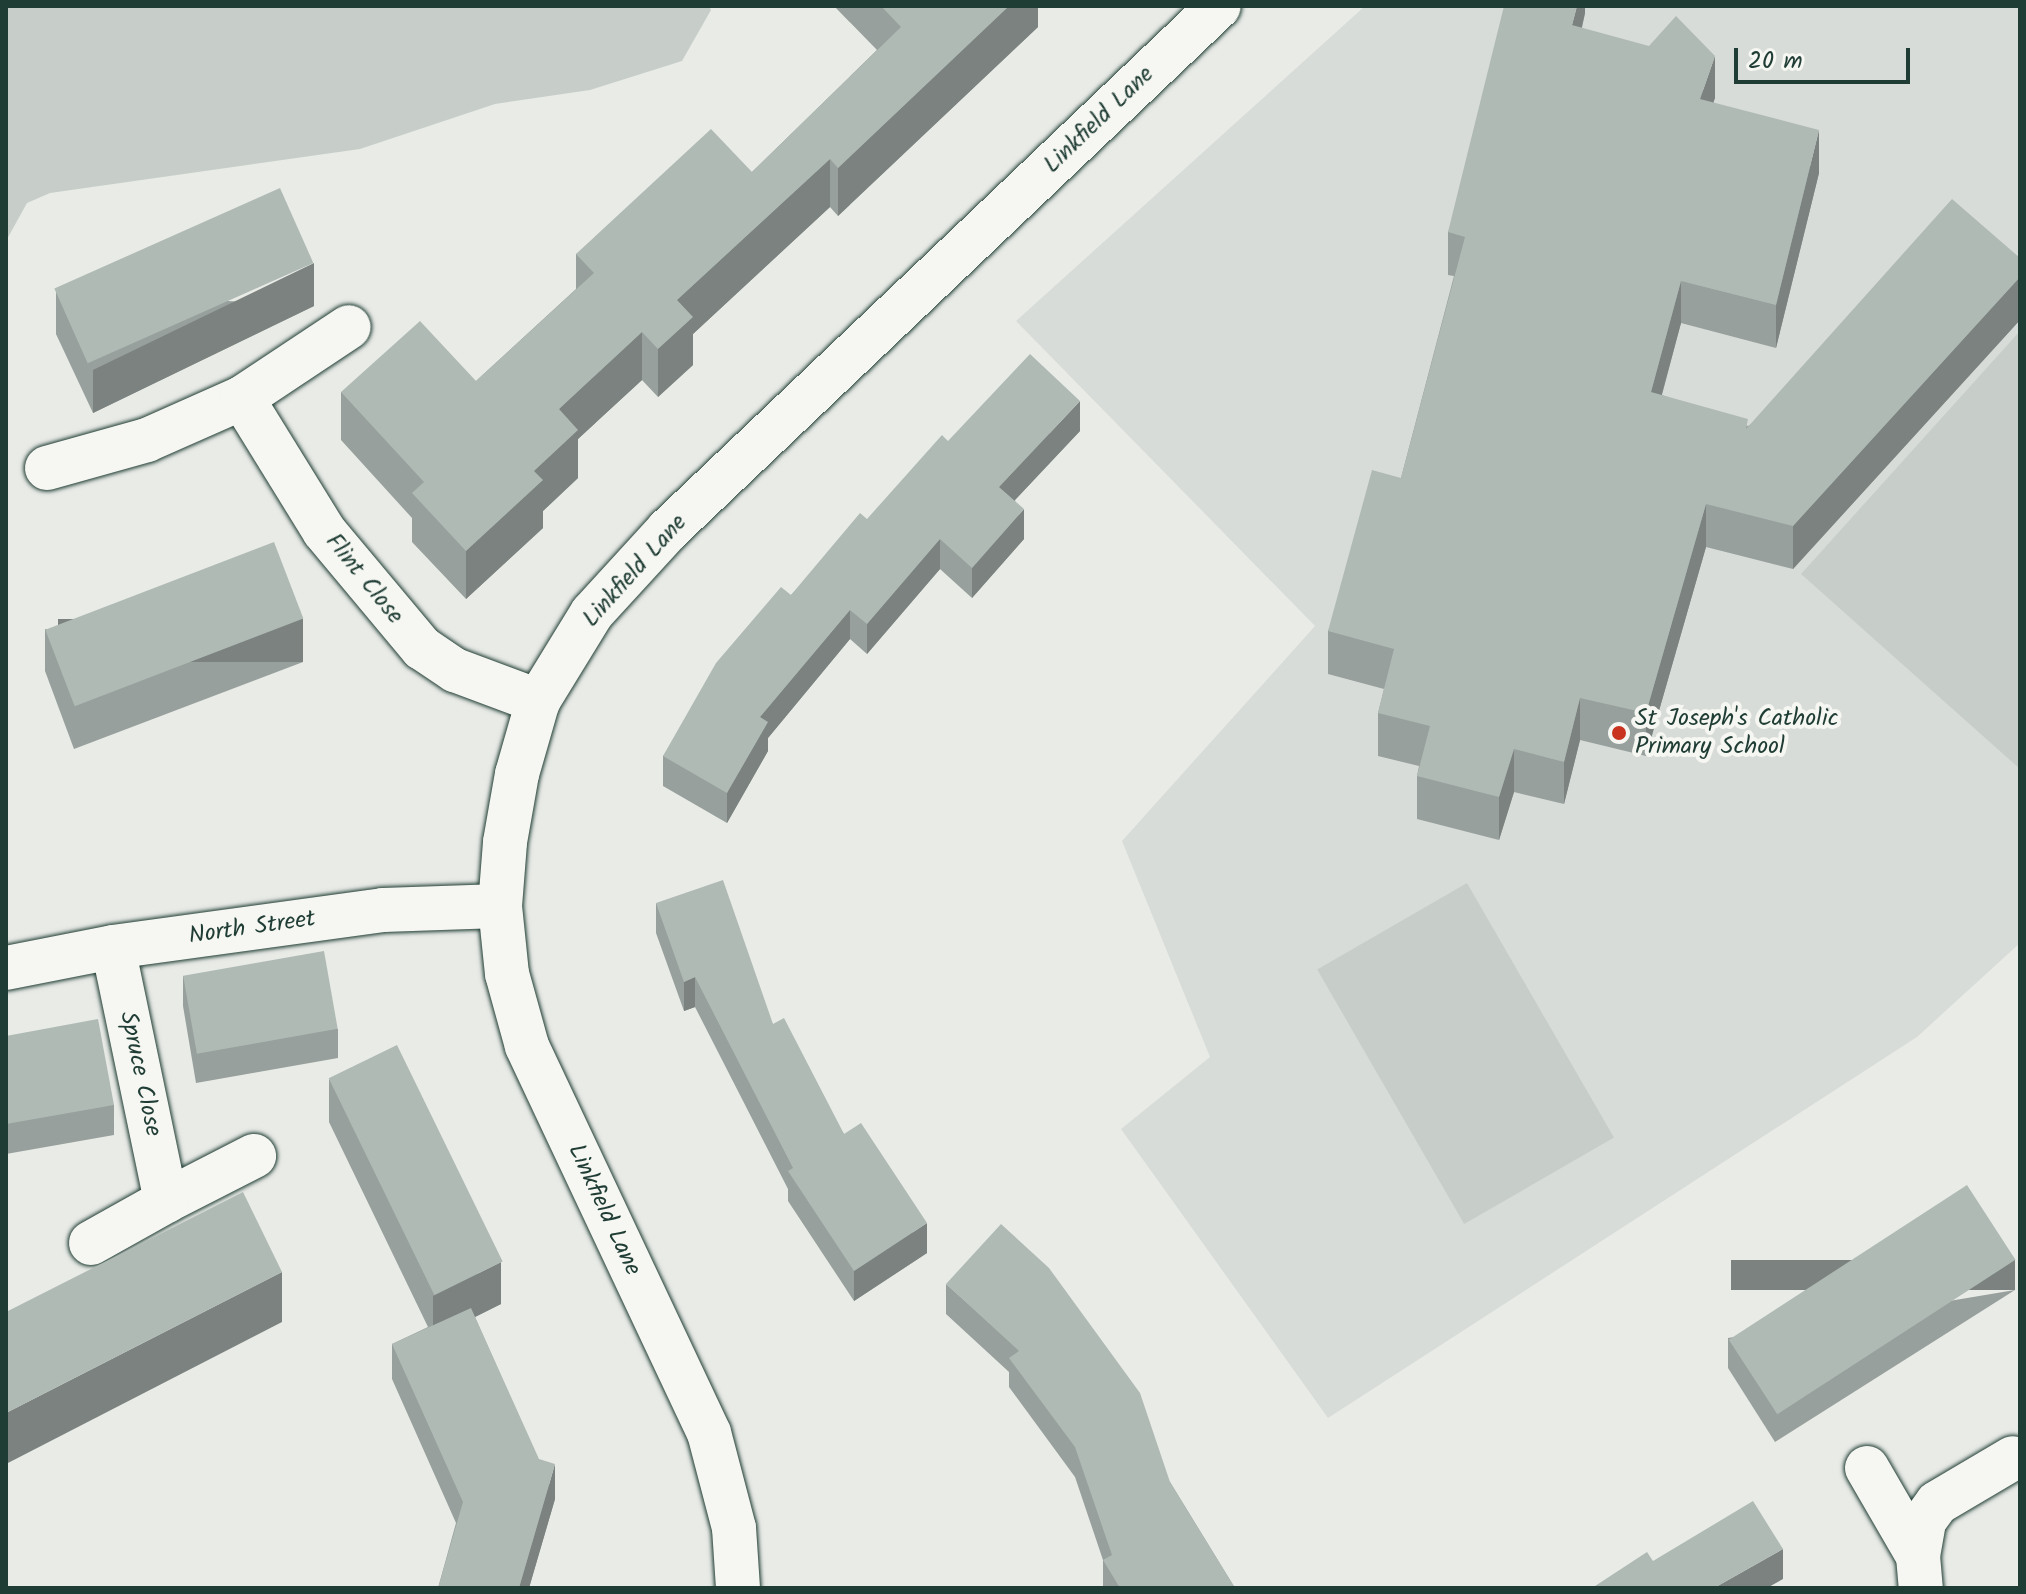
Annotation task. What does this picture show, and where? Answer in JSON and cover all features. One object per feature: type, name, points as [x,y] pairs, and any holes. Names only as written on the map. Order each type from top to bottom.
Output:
[{"type":"street","name":"Linkfield Lane","points":[[738,1588],[734,1528],[709,1433],[527,1046],[507,974],[500,906],[517,774],[538,701],[592,613],[668,530],[1219,6]]},
{"type":"street","points":[[47,468],[147,440],[242,398],[349,327]]},
{"type":"street","name":"Flint Close","points":[[242,398],[324,531],[422,648],[455,670],[538,701]]},
{"type":"street","name":"North Street","points":[[6,968],[113,947],[383,910],[500,906]]},
{"type":"street","name":"Spruce Close","points":[[113,947],[166,1201]]},
{"type":"street","points":[[91,1243],[254,1156]]},
{"type":"street","points":[[1920,1572],[1924,1521],[1937,1503],[2013,1458]]},
{"type":"street","points":[[1867,1468],[1920,1572]]},
{"type":"shaded area","points":[[6,6],[709,6],[711,10],[682,61],[590,90],[495,104],[360,149],[50,193],[27,203],[6,241]]},
{"type":"shaded area","name":"St Joseph's Catholic Primary School","points":[[1365,6],[2020,6],[2020,943],[1917,1037],[1328,1418],[1121,1129],[1210,1057],[1122,841],[1315,626],[1016,321]]},
{"type":"shaded area","points":[[2020,331],[2020,769],[1801,574]]},
{"type":"shaded area","points":[[1467,883],[1614,1138],[1464,1224],[1317,969]]},
{"type":"building","points":[[881,6],[1009,6],[838,168],[830,159],[677,300],[693,317],[658,349],[642,332],[559,409],[578,430],[534,471],[543,480],[466,551],[412,493],[424,482],[341,392],[420,321],[476,381],[594,273],[576,254],[711,129],[752,172],[901,27]]},
{"type":"building","points":[[1504,6],[1577,6],[1572,25],[1649,46],[1676,16],[1715,56],[1700,99],[1819,130],[1776,305],[1681,281],[1651,392],[1748,419],[1746,429],[1952,199],[2020,258],[2020,277],[1793,526],[1706,504],[1646,713],[1580,698],[1564,762],[1514,749],[1499,797],[1417,776],[1430,726],[1378,713],[1394,649],[1328,631],[1372,470],[1401,478],[1465,237],[1448,232]]},
{"type":"building","points":[[280,188],[313,263],[88,363],[54,288]]},
{"type":"building","points":[[1030,354],[1080,401],[999,487],[1024,509],[972,568],[940,539],[867,624],[850,610],[760,717],[768,722],[727,793],[663,756],[716,663],[781,587],[791,595],[860,513],[867,519],[942,435],[948,441]]},
{"type":"building","points":[[274,542],[303,619],[75,706],[45,630]]},
{"type":"building","points":[[723,880],[773,1024],[784,1018],[844,1134],[861,1123],[927,1223],[854,1271],[788,1171],[793,1168],[695,977],[684,982],[656,903]]},
{"type":"building","points":[[324,951],[338,1029],[197,1054],[183,976]]},
{"type":"building","points":[[98,1019],[114,1105],[6,1124],[6,1036]]},
{"type":"building","points":[[397,1045],[503,1262],[434,1295],[329,1078]]},
{"type":"building","points":[[1967,1185],[2015,1260],[1777,1414],[1729,1340]]},
{"type":"building","points":[[243,1192],[282,1272],[6,1413],[6,1312]]},
{"type":"building","points":[[1001,1224],[1049,1268],[1140,1393],[1170,1482],[1235,1588],[1120,1588],[1103,1560],[1112,1555],[1075,1447],[1009,1358],[1019,1351],[946,1284]]},
{"type":"building","points":[[471,1308],[539,1459],[555,1464],[519,1588],[438,1588],[463,1502],[392,1344]]},
{"type":"building","points":[[1753,1501],[1783,1549],[1714,1588],[1592,1588],[1647,1552],[1653,1561]]},
{"type":"place","name":"St Joseph's Catholic Primary School","points":[[1619,733]]}]
